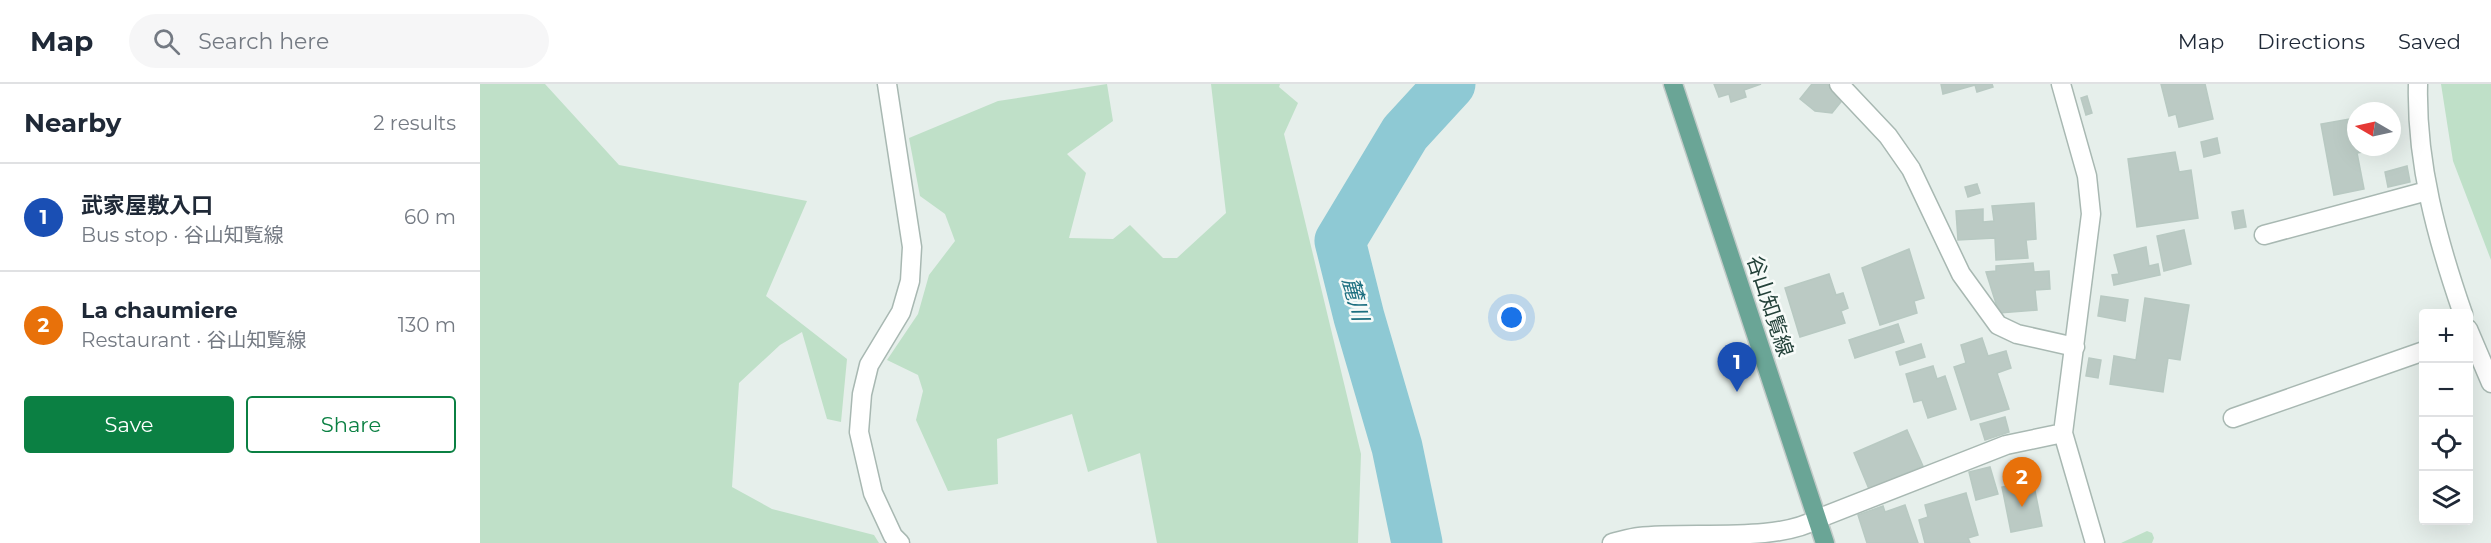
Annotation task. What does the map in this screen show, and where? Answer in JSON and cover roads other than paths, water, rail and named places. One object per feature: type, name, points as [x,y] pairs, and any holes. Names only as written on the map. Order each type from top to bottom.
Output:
[{"type":"main road","name":"谷山知覧線","points":[[1673,84],[1825,543]]},
{"type":"street","points":[[887,84],[912,247],[910,281],[901,312],[869,365],[862,394],[859,432],[873,493],[893,536],[900,543]]},
{"type":"street","points":[[1839,84],[1888,136],[1911,169],[1961,274],[1998,325],[2017,334],[2075,347]]},
{"type":"street","points":[[2061,84],[2087,176],[2091,214],[2063,434],[2095,543]]},
{"type":"street","points":[[2418,84],[2417,102],[2427,190],[2444,260],[2461,309]]},
{"type":"street","points":[[2264,235],[2427,190]]},
{"type":"street","points":[[2473,342],[2491,382]]},
{"type":"street","points":[[2233,418],[2419,353]]},
{"type":"street","points":[[1612,543],[1640,537],[1769,537],[1808,527],[1817,519],[2006,445],[2063,434]]},
{"type":"waterway","name":"麓川","points":[[1417,543],[1397,447],[1359,317],[1340,241],[1405,133],[1450,84]]},
{"type":"place","name":"武家屋敷入口","points":[[1737,392]]},
{"type":"place","name":"La chaumiere","points":[[2022,507]]}]
